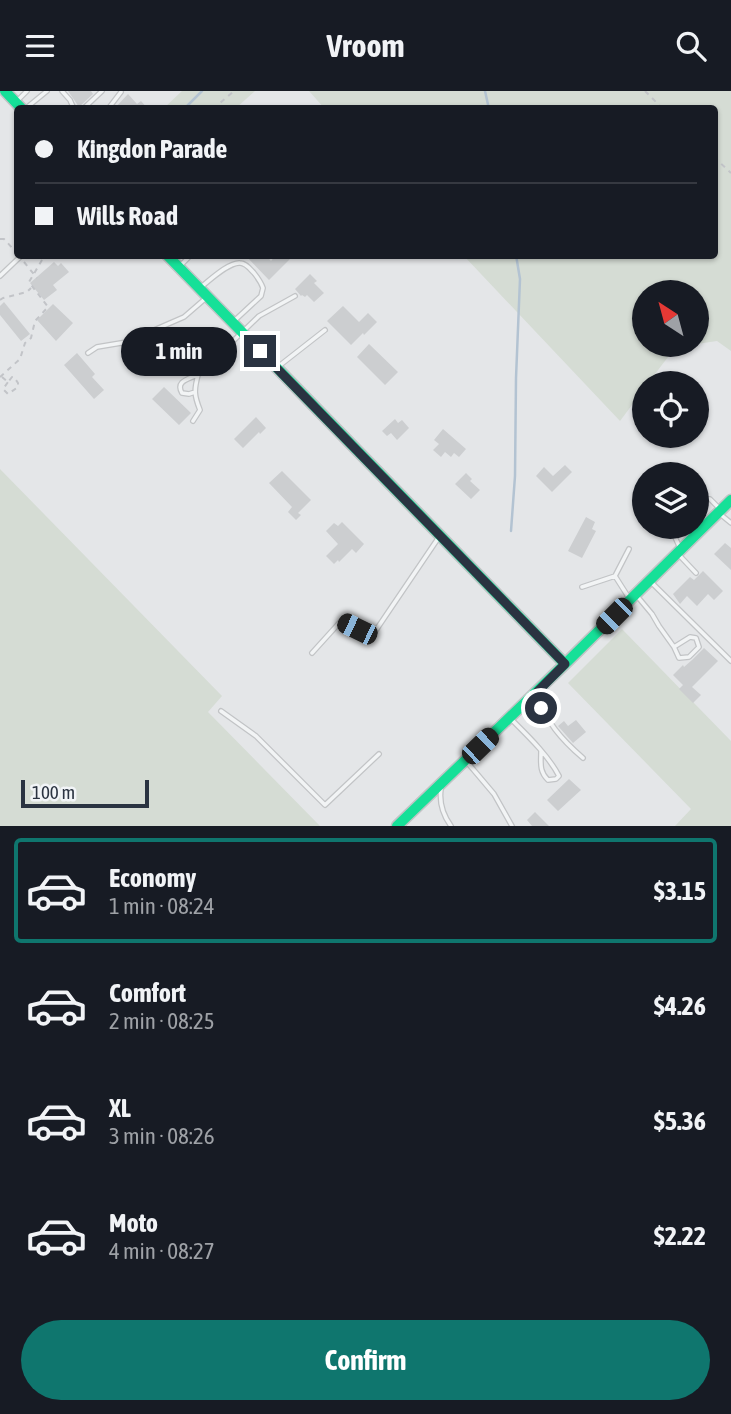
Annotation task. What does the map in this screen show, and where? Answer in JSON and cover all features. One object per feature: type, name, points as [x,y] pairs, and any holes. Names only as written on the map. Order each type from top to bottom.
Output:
[{"type":"street","points":[[5,91],[20,105]]},
{"type":"street","points":[[171,259],[565,664]]},
{"type":"street","points":[[397,826],[731,500]]},
{"type":"lane","points":[[23,105],[47,91]]},
{"type":"lane","points":[[62,91],[72,105]]},
{"type":"lane","points":[[87,105],[102,91]]},
{"type":"lane","points":[[0,276],[17,259]]},
{"type":"lane","points":[[179,268],[187,259]]},
{"type":"lane","points":[[88,353],[97,347],[127,342],[184,317],[226,268],[239,263],[250,269],[261,281],[263,288],[261,296],[233,322]]},
{"type":"lane","points":[[195,393],[182,393],[181,382],[198,375],[265,311],[295,296]]},
{"type":"lane","points":[[277,367],[325,331]]},
{"type":"lane","points":[[193,421],[200,410],[194,397],[198,375]]},
{"type":"lane","points":[[709,499],[731,523]]},
{"type":"lane","points":[[312,653],[341,621],[372,636],[440,535]]},
{"type":"lane","points":[[675,539],[679,551],[696,573]]},
{"type":"lane","points":[[582,587],[615,576],[629,549]]},
{"type":"lane","points":[[615,576],[652,614],[680,659],[689,657],[699,647],[696,638],[690,637],[674,646]]},
{"type":"lane","points":[[650,580],[731,660]]},
{"type":"lane","points":[[537,692],[547,718],[569,746],[583,758]]},
{"type":"lane","points":[[221,711],[256,736],[325,805],[379,754]]},
{"type":"lane","points":[[510,718],[541,751],[557,772],[559,776],[556,779],[548,780],[544,776],[541,769],[541,751]]},
{"type":"lane","points":[[465,761],[494,794],[512,826]]},
{"type":"lane","points":[[442,783],[441,807],[451,826]]},
{"type":"path","points":[[218,105],[234,91]]},
{"type":"path","points":[[645,91],[659,105]]},
{"type":"path","points":[[718,161],[731,173]]},
{"type":"path","points":[[0,239],[4,239],[14,250]]},
{"type":"path","points":[[22,259],[35,276]]},
{"type":"path","points":[[8,382],[1,377],[20,359],[25,343],[31,338],[35,321],[48,307],[29,282],[43,259]]},
{"type":"path","points":[[0,300],[32,288]]},
{"type":"path","points":[[39,307],[43,312]]},
{"type":"path","points":[[12,377],[19,383],[18,387],[8,394],[3,389],[8,382],[12,377]]},
{"type":"shaded area","points":[[182,91],[255,91],[239,105],[167,105]]},
{"type":"shaded area","points":[[309,91],[731,91],[731,351],[717,341],[709,342],[709,280],[632,280],[632,357],[668,357],[657,371],[632,371],[632,405],[620,421],[467,259],[718,259],[718,105],[321,105]]},
{"type":"shaded area","points":[[0,469],[222,696],[208,712],[320,826],[0,826]]},
{"type":"shaded area","points":[[622,629],[731,741],[731,826],[675,826],[691,809],[568,683]]},
{"type":"building","points":[[68,91],[91,91],[93,94],[78,105]]},
{"type":"building","points":[[128,94],[137,104],[141,101],[144,105],[118,105]]},
{"type":"building","points":[[249,259],[290,259],[269,280]]},
{"type":"building","points":[[54,262],[58,266],[61,263],[69,272],[53,285],[57,290],[44,300],[30,283]]},
{"type":"building","points":[[310,274],[317,281],[314,283],[324,293],[314,302],[307,295],[301,296],[295,289]]},
{"type":"building","points":[[4,302],[30,334],[21,341],[0,315],[0,306]]},
{"type":"building","points":[[53,304],[73,323],[56,341],[37,320]]},
{"type":"building","points":[[343,306],[359,322],[368,313],[377,322],[351,345],[327,321]]},
{"type":"building","points":[[369,344],[398,372],[385,385],[357,357]]},
{"type":"building","points":[[77,353],[95,374],[92,377],[104,390],[94,399],[64,365]]},
{"type":"building","points":[[164,387],[191,413],[179,425],[152,399]]},
{"type":"building","points":[[256,417],[266,428],[243,448],[234,439]]},
{"type":"building","points":[[395,419],[398,423],[402,420],[409,428],[397,440],[391,433],[387,436],[382,431]]},
{"type":"building","points":[[443,429],[466,449],[459,457],[454,453],[451,457],[445,452],[441,457],[433,450],[439,444],[434,440]]},
{"type":"building","points":[[565,465],[572,472],[552,492],[536,476],[544,467],[553,476]]},
{"type":"building","points":[[282,471],[311,500],[298,513],[301,515],[296,520],[288,512],[292,507],[269,483]]},
{"type":"building","points":[[466,473],[480,490],[471,499],[455,484]]},
{"type":"building","points":[[586,517],[595,522],[592,529],[596,531],[582,558],[568,551]]},
{"type":"building","points":[[342,522],[364,544],[356,553],[352,549],[334,564],[326,556],[338,544],[326,531],[334,523],[338,526]]},
{"type":"building","points":[[725,543],[731,548],[731,570],[714,554]]},
{"type":"building","points":[[703,571],[723,591],[714,600],[708,594],[697,606],[687,596],[680,604],[673,594],[690,577],[694,580]]},
{"type":"building","points":[[704,648],[718,661],[692,687],[701,695],[693,703],[679,689],[683,685],[673,675]]},
{"type":"building","points":[[576,720],[586,732],[573,743],[558,726],[564,721],[568,726]]},
{"type":"building","points":[[569,779],[581,790],[558,811],[547,800]]},
{"type":"building","points":[[535,812],[549,826],[532,826],[527,820]]},
{"type":"waterway","points":[[188,105],[202,91]]},
{"type":"waterway","points":[[485,91],[488,105]]},
{"type":"waterway","points":[[511,531],[520,279],[517,259]]},
{"type":"traffic: fast","points":[[5,91],[18,105]]},
{"type":"traffic: fast","points":[[171,259],[565,664]]},
{"type":"traffic: fast","points":[[397,826],[731,500]]},
{"type":"route","points":[[260,351],[565,664],[537,692],[541,708]]}]
